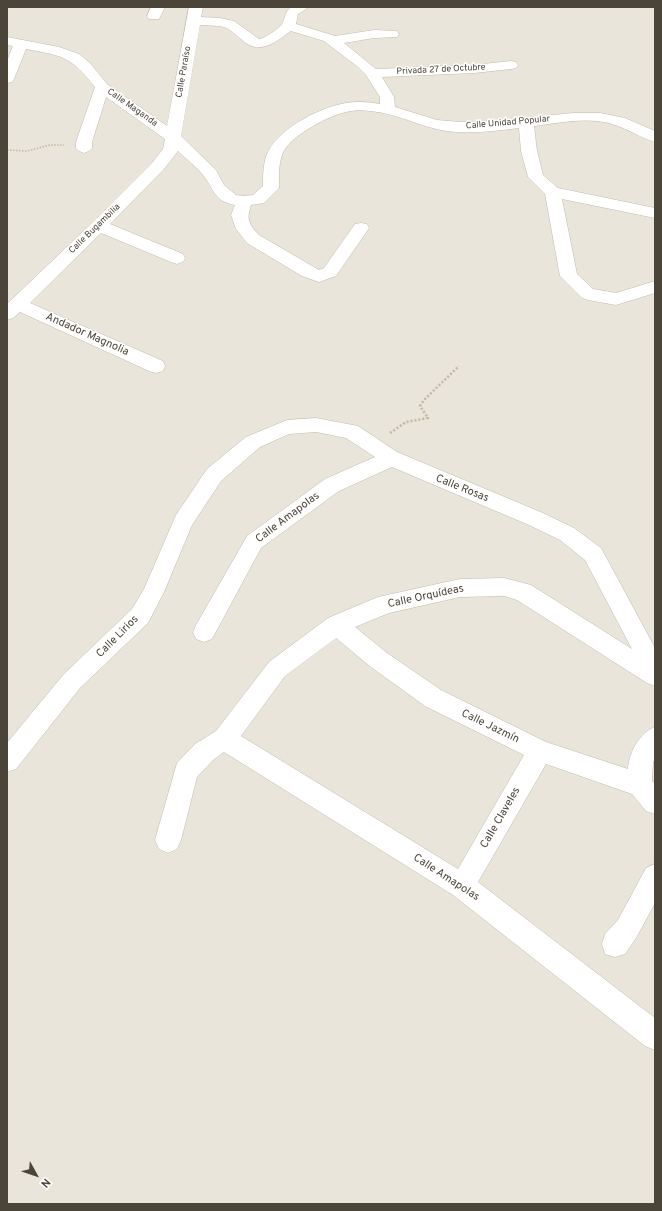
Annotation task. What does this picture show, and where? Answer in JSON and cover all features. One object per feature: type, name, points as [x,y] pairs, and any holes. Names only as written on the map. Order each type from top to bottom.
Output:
[{"type":"street","points":[[289,26],[292,12],[302,7]]},
{"type":"street","points":[[195,14],[229,24],[238,29],[248,39],[260,43],[266,42],[289,26],[302,29],[332,41],[372,73],[387,97],[388,109]]},
{"type":"street","name":"Calle Paraíso","points":[[174,138],[195,14]]},
{"type":"street","points":[[332,41],[374,34],[392,34]]},
{"type":"street","points":[[7,79],[14,43]]},
{"type":"street","name":"Calle Maganda","points":[[14,43],[58,51],[74,57],[85,66],[102,87],[174,138]]},
{"type":"street","name":"Privada 27 de Octubre","points":[[372,73],[474,69],[511,65]]},
{"type":"street","points":[[84,148],[84,142],[102,87]]},
{"type":"street","name":"Calle Unidad Popular","points":[[244,201],[258,199],[271,188],[271,175],[276,150],[298,130],[330,111],[357,105],[388,109],[438,125],[458,127],[481,127],[585,116],[606,118],[619,120],[655,137]]},
{"type":"street","points":[[526,122],[529,151],[536,177],[553,192],[655,213]]},
{"type":"street","points":[[174,138],[210,173],[218,188],[231,199],[244,201],[239,216],[244,229],[253,239],[308,272],[319,276],[330,272],[361,228]]},
{"type":"street","name":"Calle Bugambilia","points":[[12,309],[99,226],[158,166],[171,150],[174,138]]},
{"type":"street","points":[[553,192],[569,276],[588,294],[616,299],[655,287]]},
{"type":"street","points":[[99,226],[177,258]]},
{"type":"street","name":"Andador Magnolia","points":[[12,309],[156,366]]},
{"type":"street","name":"Calle Rosas","points":[[214,475],[253,442],[287,427],[316,425],[351,431],[384,453],[457,487],[536,518],[567,534],[593,554],[655,670]]},
{"type":"street","name":"Calle Amapolas","points":[[204,632],[254,542],[332,485],[384,453]]},
{"type":"street","name":"Calle Lirios","points":[[7,761],[72,681],[140,616],[153,592],[183,521],[214,475]]},
{"type":"street","name":"Calle Orquídeas","points":[[224,738],[277,669],[336,625],[386,604],[460,588],[504,587],[523,592],[655,676]]},
{"type":"street","name":"Calle Jazmín","points":[[336,625],[379,660],[433,698],[540,751],[648,793]]},
{"type":"street","points":[[168,840],[186,771],[204,752],[224,738]]},
{"type":"street","name":"Calle Amapolas","points":[[224,738],[462,886],[655,1036]]},
{"type":"street","points":[[648,793],[641,759],[655,738]]},
{"type":"street","name":"Calle Claveles","points":[[462,886],[540,751]]},
{"type":"street","points":[[615,944],[626,929],[655,877]]},
{"type":"path","points":[[7,150],[27,151],[50,145],[84,148]]},
{"type":"path","points":[[384,453],[391,433],[405,422],[418,419],[424,420],[428,418],[428,415],[420,406],[424,400],[460,366]]},
{"type":"shaded area","points":[[7,7],[655,7],[655,1204],[7,1204]]}]
